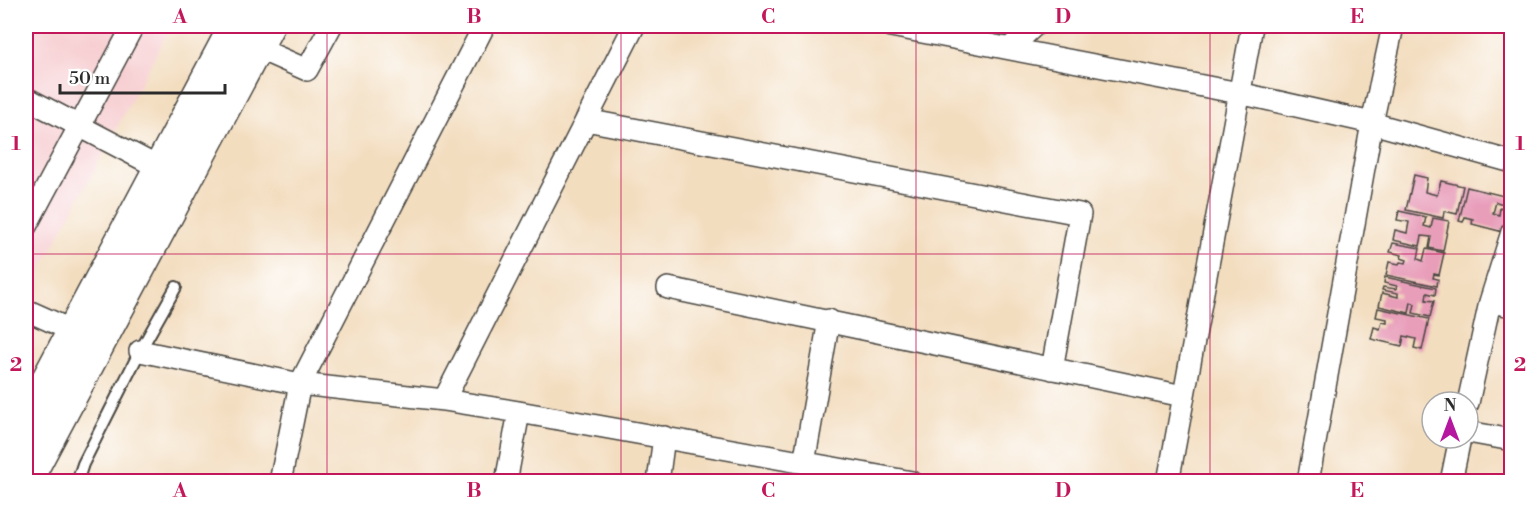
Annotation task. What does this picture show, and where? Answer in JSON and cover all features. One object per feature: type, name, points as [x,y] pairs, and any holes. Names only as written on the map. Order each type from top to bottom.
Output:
[{"type":"main road","points":[[26,479],[172,174],[253,33]]},
{"type":"main road","points":[[26,422],[112,261],[172,174]]},
{"type":"street","points":[[26,226],[133,26]]},
{"type":"street","points":[[253,33],[307,70],[332,26]]},
{"type":"street","points":[[280,482],[300,384],[484,26]]},
{"type":"street","points":[[444,400],[634,26]]},
{"type":"street","points":[[891,26],[1239,93],[1372,123],[1512,162]]},
{"type":"street","points":[[1010,48],[1034,26]]},
{"type":"street","points":[[1168,482],[1252,26]]},
{"type":"street","points":[[1308,482],[1372,123],[1393,26]]},
{"type":"street","points":[[26,98],[172,174]]},
{"type":"street","points":[[586,120],[1080,214],[1052,369]]},
{"type":"street","points":[[1471,390],[1490,302],[1512,232]]},
{"type":"street","points":[[668,288],[1184,396]]},
{"type":"street","points":[[1490,302],[1512,306]]},
{"type":"street","points":[[26,310],[73,331]]},
{"type":"street","points":[[804,462],[829,320]]},
{"type":"street","points":[[140,351],[300,384],[444,400],[519,412],[912,482]]},
{"type":"street","points":[[506,482],[519,412]]},
{"type":"street","points":[[1480,434],[1512,440]]},
{"type":"street","points":[[658,482],[664,437]]},
{"type":"street","points":[[1451,482],[1458,450]]},
{"type":"lane","points":[[77,480],[140,351],[176,287]]},
{"type":"shaded area","points":[[26,26],[171,26],[34,283],[26,282]]},
{"type":"building","points":[[1414,175],[1427,178],[1425,192],[1437,195],[1441,181],[1463,186],[1457,214],[1444,211],[1443,218],[1406,210]]},
{"type":"building","points":[[1467,187],[1512,198],[1512,206],[1496,202],[1493,213],[1499,215],[1500,208],[1512,211],[1507,233],[1472,224],[1473,219],[1465,217],[1463,222],[1459,221]]},
{"type":"building","points":[[1399,211],[1426,217],[1424,226],[1431,228],[1433,218],[1449,221],[1443,251],[1429,248],[1431,237],[1422,236],[1420,246],[1393,240],[1395,230],[1407,233],[1409,222],[1397,220]]},
{"type":"building","points":[[1393,243],[1420,248],[1418,259],[1423,261],[1426,249],[1444,253],[1439,275],[1434,274],[1433,278],[1438,279],[1437,286],[1386,275],[1389,262],[1399,264],[1400,262],[1406,263],[1407,260],[1401,258],[1402,255],[1390,252]]},
{"type":"building","points":[[1385,277],[1436,288],[1435,295],[1427,293],[1426,300],[1434,301],[1430,317],[1413,313],[1415,304],[1411,302],[1409,313],[1379,306],[1382,293],[1398,297],[1398,293],[1382,290],[1383,287],[1396,289],[1397,286],[1384,283]]},
{"type":"building","points":[[1378,308],[1429,319],[1422,350],[1414,348],[1416,339],[1404,336],[1402,346],[1371,339],[1374,327],[1380,329],[1382,322],[1387,323],[1387,319],[1376,317]]}]
